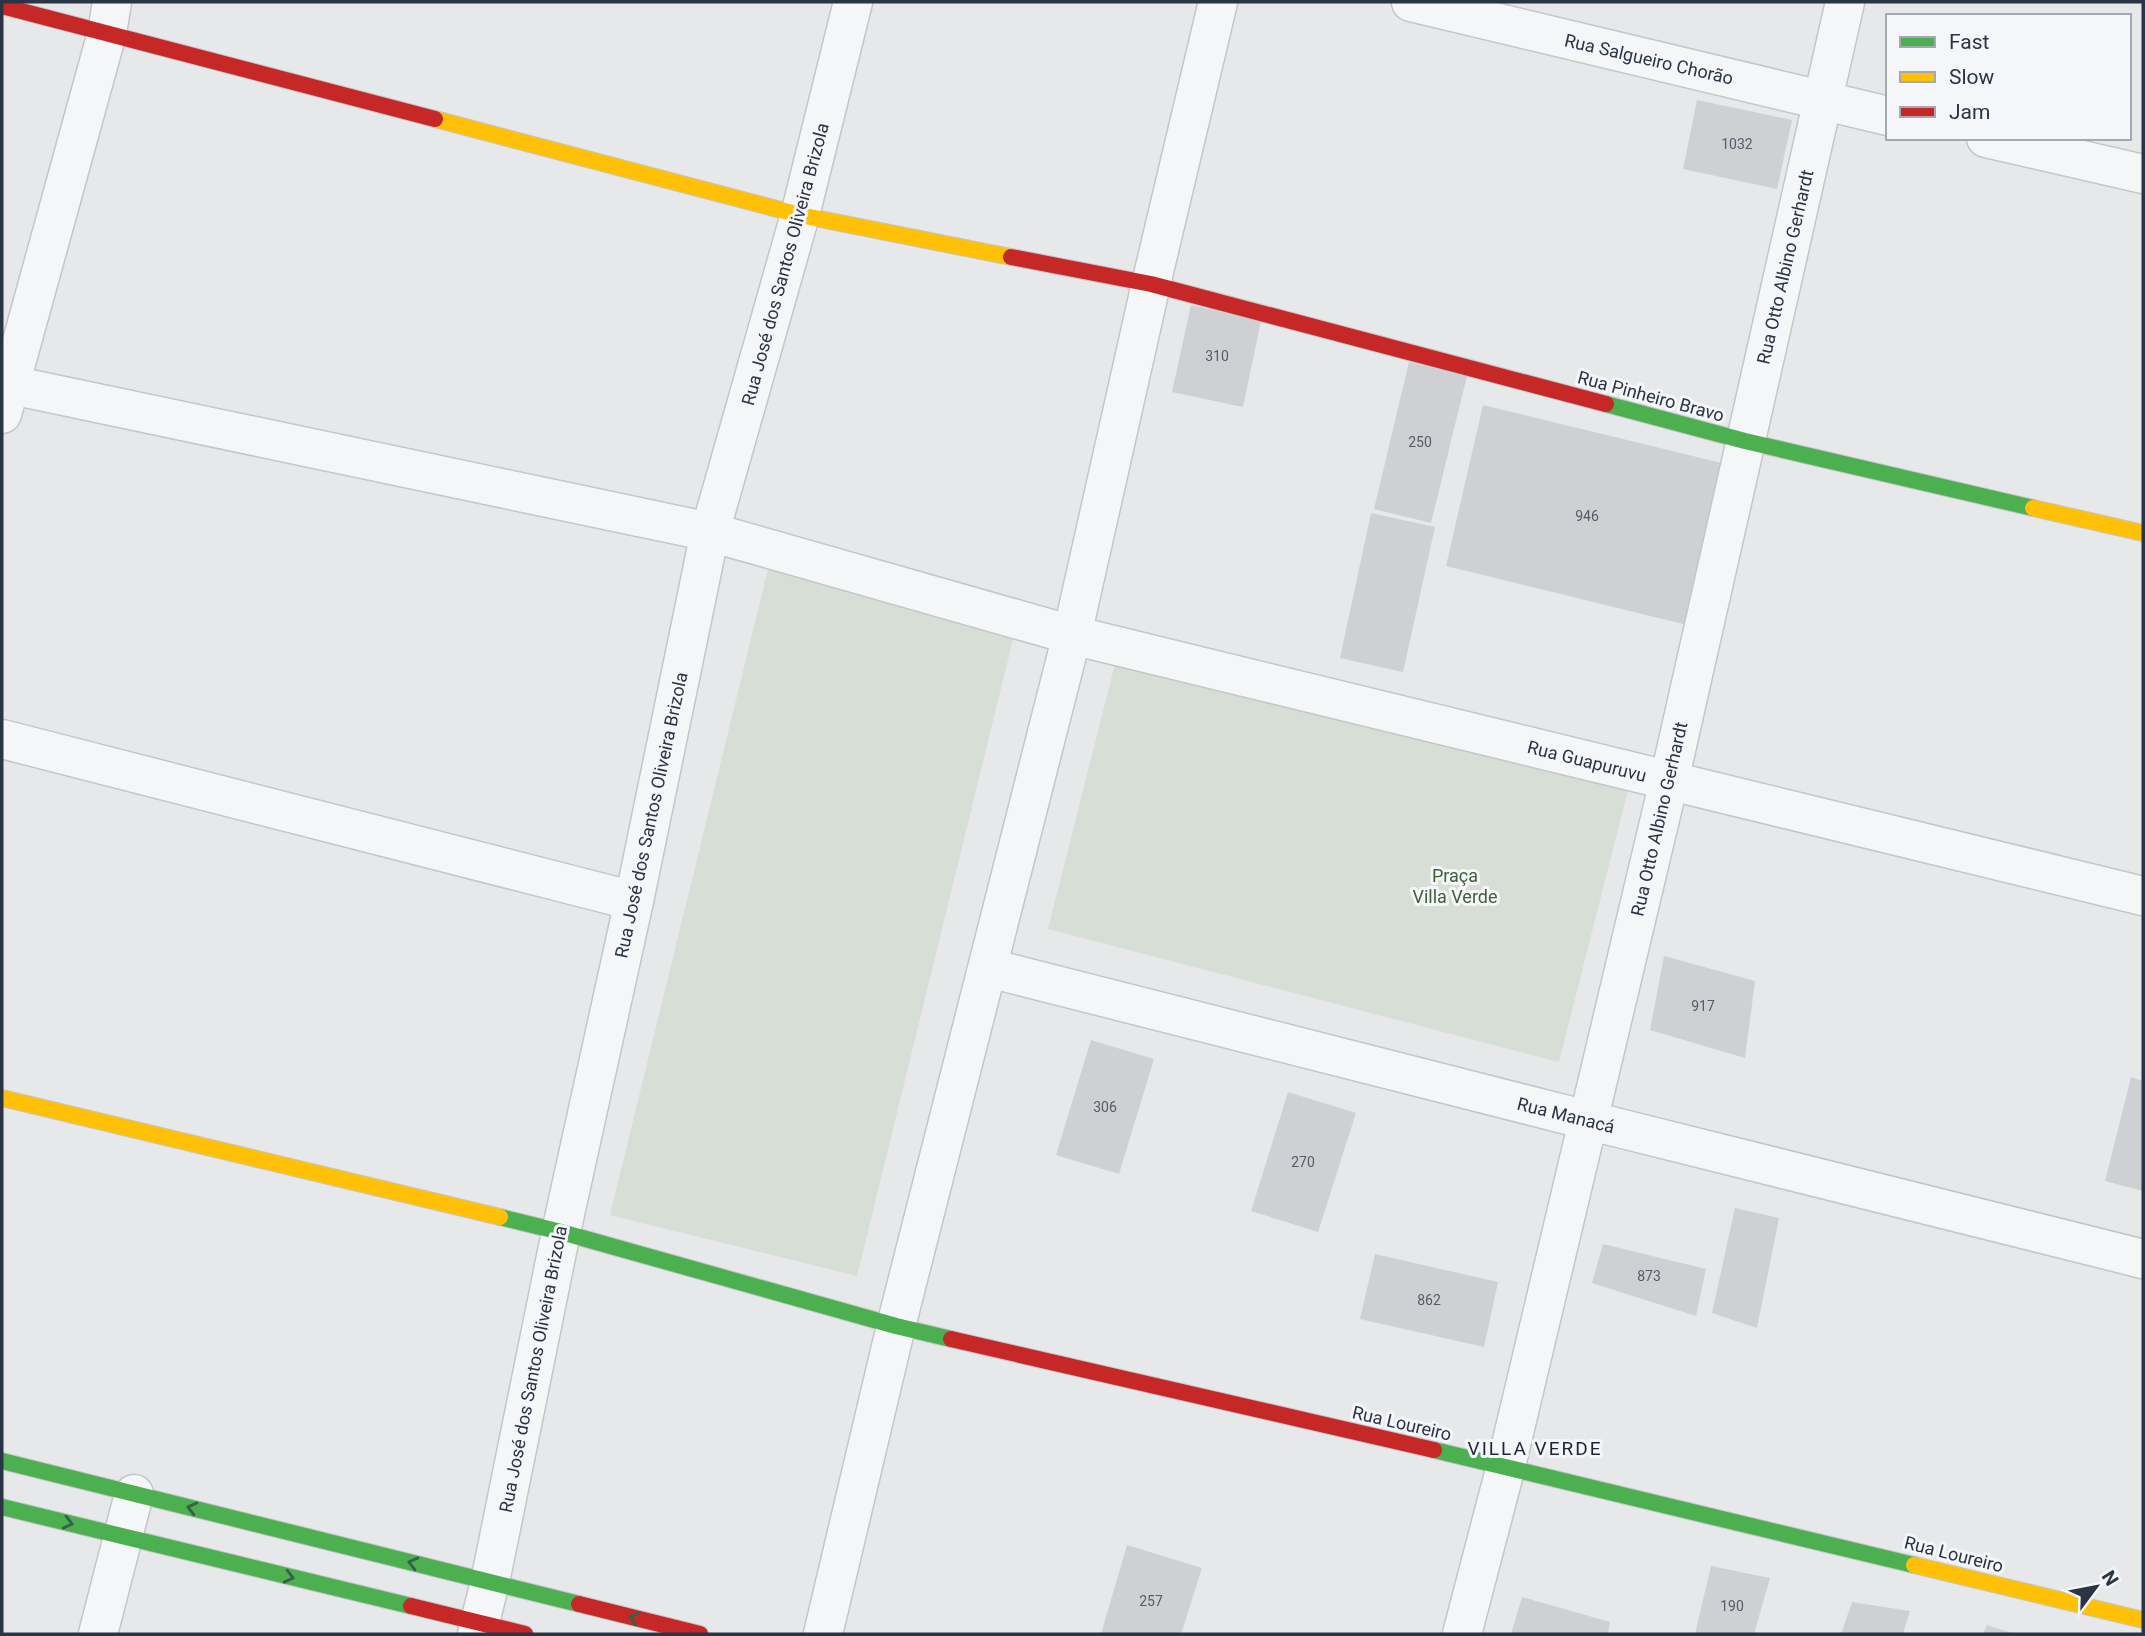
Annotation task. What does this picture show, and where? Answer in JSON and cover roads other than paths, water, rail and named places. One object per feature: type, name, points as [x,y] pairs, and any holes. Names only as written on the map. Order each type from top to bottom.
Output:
[{"type":"street","name":"Rua José dos Santos Oliveira Brizola","points":[[479,1629],[710,532],[800,215],[853,2]]},
{"type":"street","points":[[823,1634],[896,1326],[1072,635],[1218,2]]},
{"type":"street","name":"Rua Salgueiro Chorão","points":[[1411,2],[1886,116]]},
{"type":"street","name":"Rua Otto Albino Gerhardt","points":[[1462,1634],[1506,1466],[1669,781],[1845,2]]},
{"type":"street","name":"Rua Pinheiro Bravo","points":[[2,6],[109,18],[800,215],[1151,284],[1745,441],[2143,533]]},
{"type":"street","points":[[4,394],[109,18]]},
{"type":"street","points":[[1995,140],[2143,174]]},
{"type":"street","name":"Rua Guapuruvu","points":[[4,394],[710,532],[1072,635],[2143,896]]},
{"type":"street","points":[[2,739],[634,901]]},
{"type":"street","name":"Rua Manacá","points":[[989,968],[1587,1121],[2143,1259]]},
{"type":"street","name":"Rua Loureiro","points":[[2,1098],[561,1232],[896,1326],[1506,1466],[2143,1620]]},
{"type":"street","points":[[2,1461],[700,1634]]},
{"type":"street","points":[[98,1634],[134,1494]]},
{"type":"street","points":[[2,1507],[479,1629],[525,1634]]},
{"type":"district","name":"VILLA VERDE","points":[[1535,1448]]},
{"type":"park label","name":"Praça Villa Verde","points":[[1455,885]]}]
